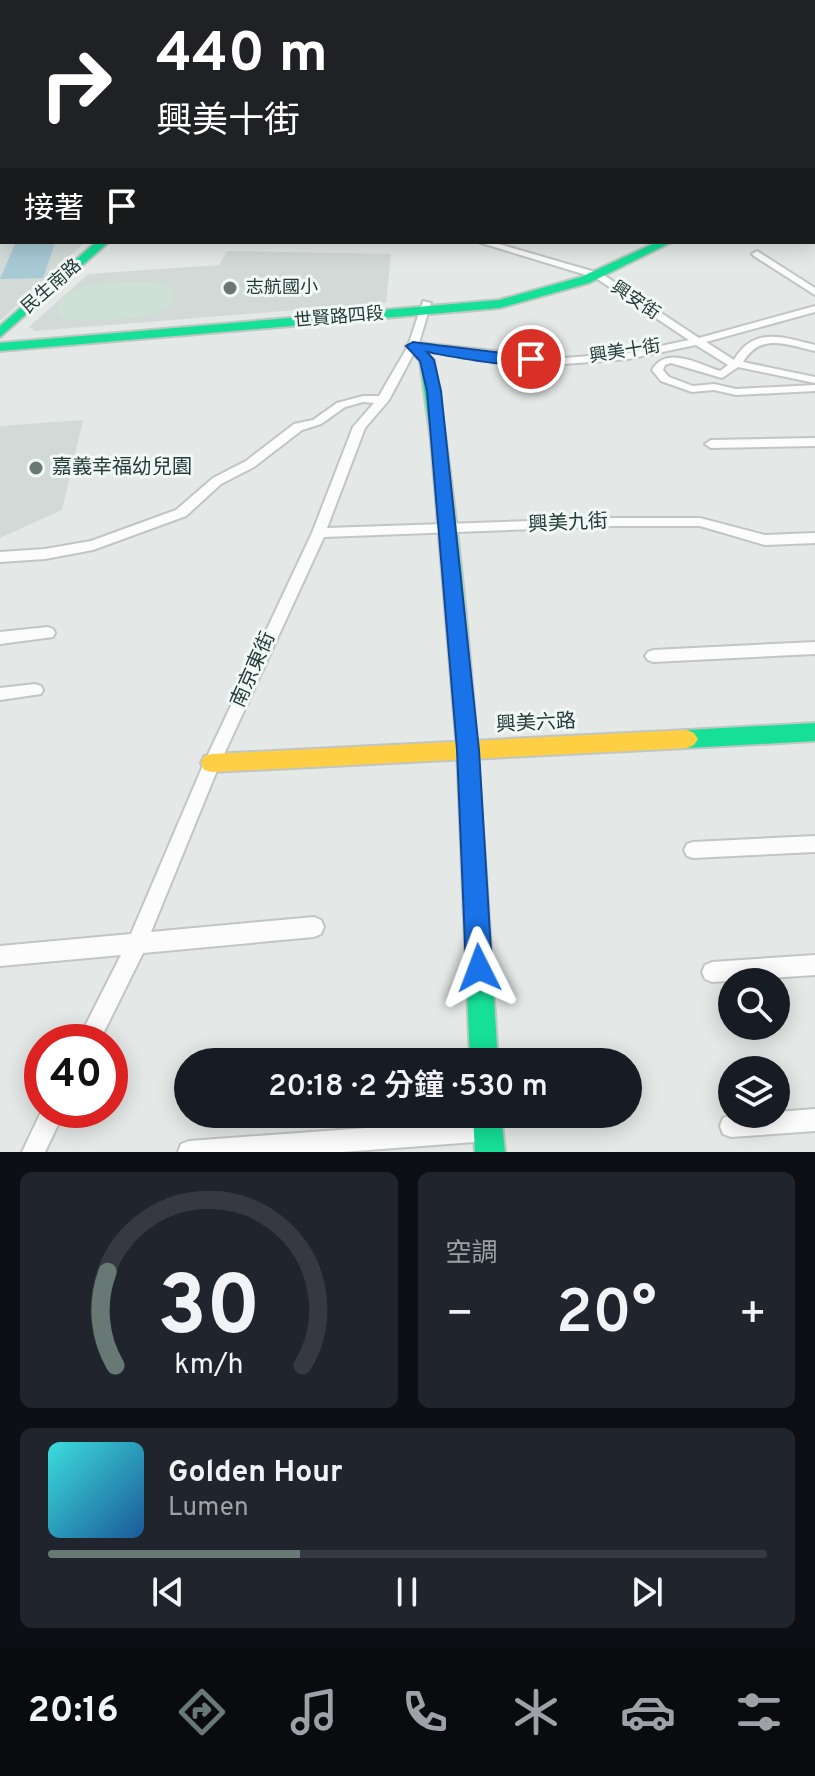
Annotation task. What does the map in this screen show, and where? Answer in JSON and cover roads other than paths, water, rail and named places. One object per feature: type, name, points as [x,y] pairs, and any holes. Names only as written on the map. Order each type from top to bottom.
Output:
[{"type":"main road","name":"民生南路","points":[[0,335],[101,244]]},
{"type":"main road","name":"世賢路四段","points":[[593,274],[642,244]]},
{"type":"main road","name":"世賢路四段","points":[[0,347],[425,307],[517,294],[593,274],[661,244]]},
{"type":"main road","name":"世賢路四段","points":[[0,335],[425,307]]},
{"type":"main road","points":[[413,346],[427,360],[434,391],[468,750],[483,1048]]},
{"type":"main road","name":"興美六路","points":[[212,763],[815,732]]},
{"type":"street","name":"興安街","points":[[489,244],[593,274],[729,362],[815,380]]},
{"type":"street","points":[[757,254],[815,292]]},
{"type":"street","name":"南京東街","points":[[97,1024],[137,943],[212,763],[319,533],[359,427],[383,400],[413,346],[425,307]]},
{"type":"street","name":"興美十街","points":[[413,346],[502,358],[567,361],[616,356],[694,341],[815,309]]},
{"type":"street","points":[[815,348],[776,339],[757,342],[746,348],[737,363],[722,375],[670,359],[661,363],[657,370],[665,379],[692,389],[714,387],[736,392],[815,388]]},
{"type":"street","points":[[0,557],[45,554],[93,545],[181,513],[217,481],[250,464],[298,427],[317,422],[341,405],[363,399],[383,400]]},
{"type":"street","points":[[711,444],[815,442]]},
{"type":"street","name":"興美九街","points":[[319,533],[615,522],[700,522],[765,540],[815,538]]},
{"type":"street","points":[[0,638],[48,633]]},
{"type":"street","points":[[653,656],[815,648]]},
{"type":"street","points":[[0,694],[35,690]]},
{"type":"street","points":[[693,850],[815,844]]},
{"type":"street","points":[[0,956],[314,927]]},
{"type":"street","points":[[712,972],[815,965]]},
{"type":"street","points":[[790,1122],[815,1120]]},
{"type":"street","points":[[33,1152],[45,1128]]},
{"type":"street","points":[[189,1152],[488,1132]]},
{"type":"water","points":[[15,244],[55,244],[43,278],[0,279]]},
{"type":"place","name":"志航國小","points":[[230,288]]},
{"type":"place","name":"嘉義幸福幼兒園","points":[[36,468]]}]
